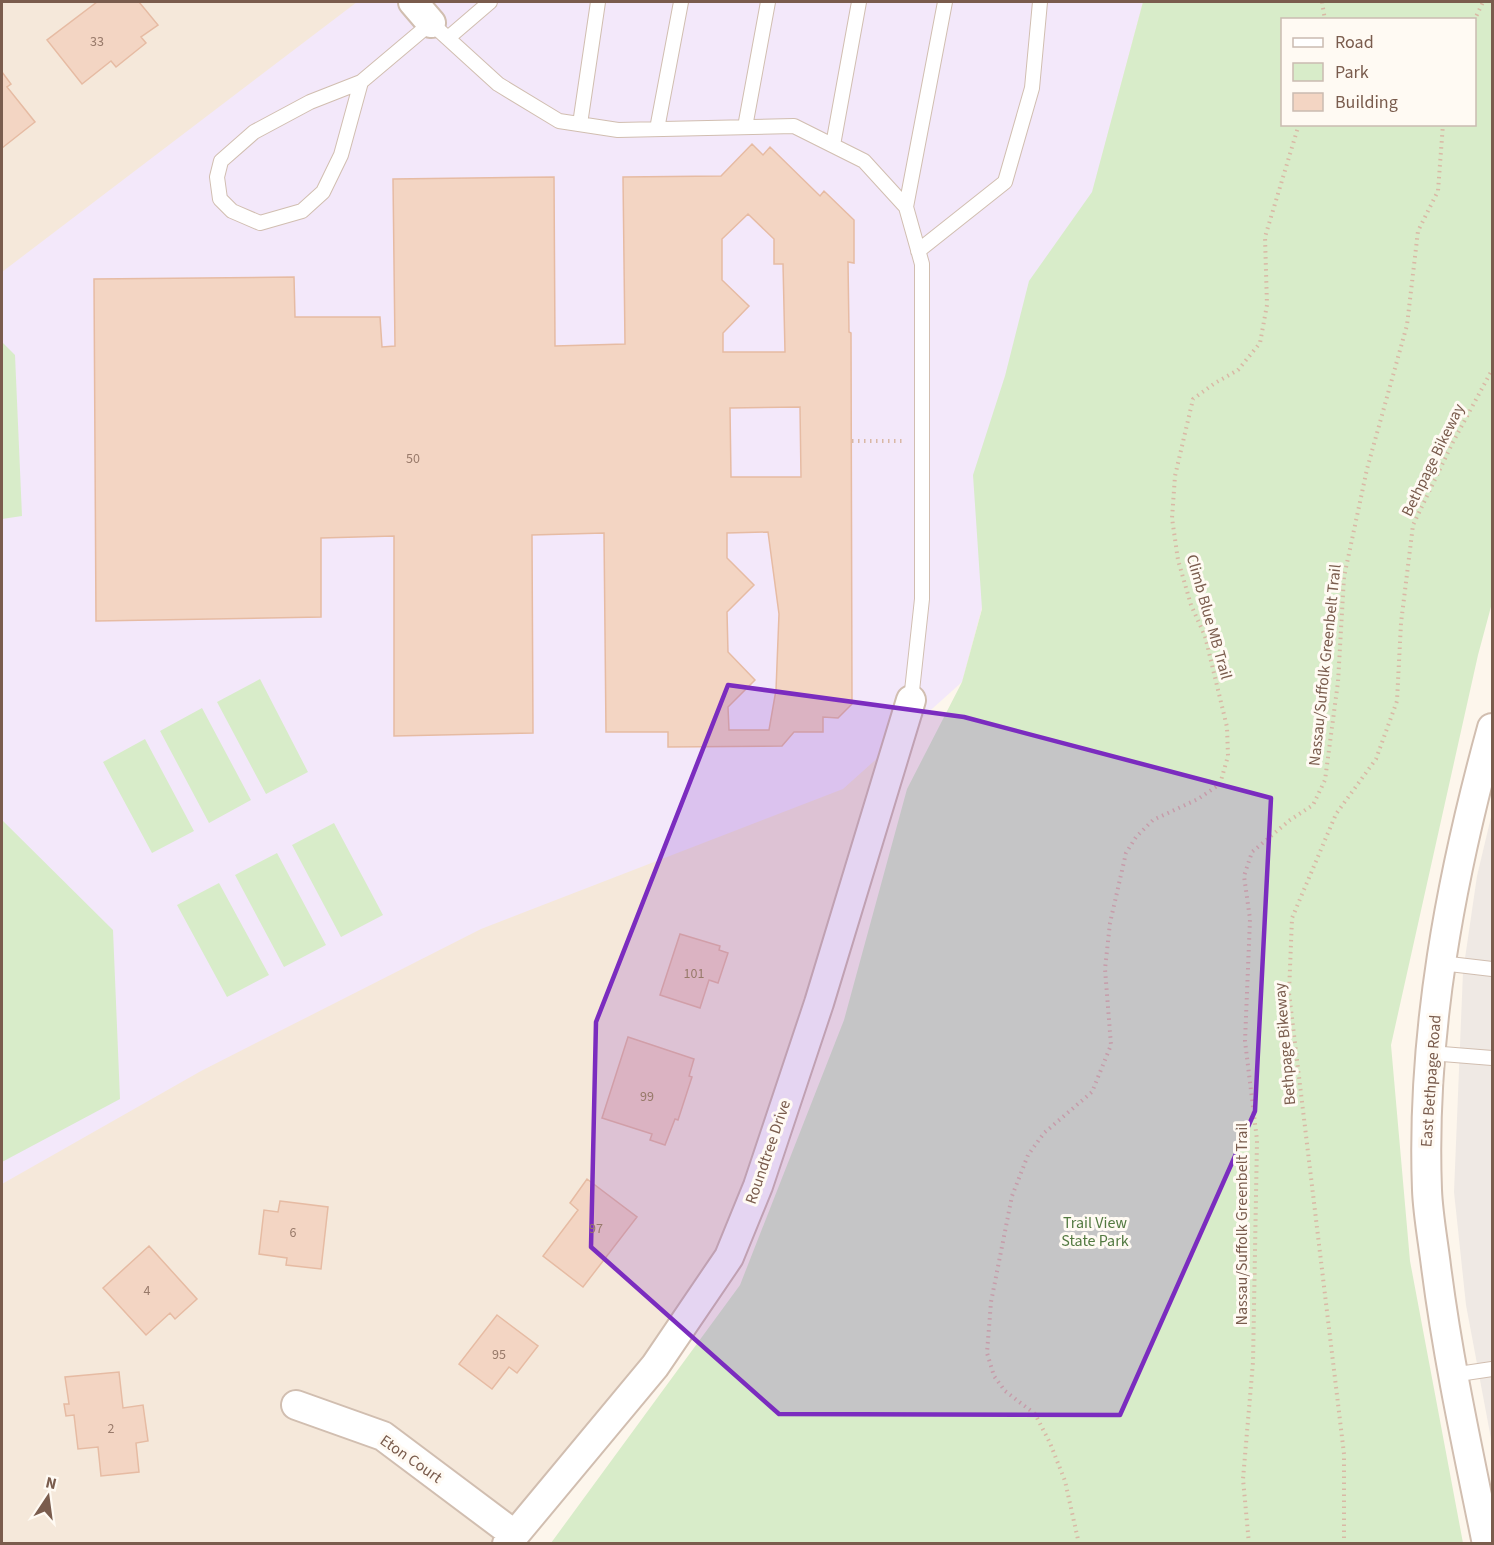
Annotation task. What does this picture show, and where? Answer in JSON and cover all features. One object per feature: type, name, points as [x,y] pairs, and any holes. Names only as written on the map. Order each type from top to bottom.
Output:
[{"type":"street","points":[[413,2],[439,31]]},
{"type":"street","name":"Roundtree Drive","points":[[511,1539],[655,1366],[729,1257],[758,1186],[819,1003],[911,700]]},
{"type":"street","name":"East Bethpage Road","points":[[1487,1544],[1446,1344],[1427,1192],[1426,1121],[1430,1053],[1441,963],[1477,784],[1492,728]]},
{"type":"street","name":"Eton Court","points":[[296,1405],[382,1436],[511,1539]]},
{"type":"lane","points":[[361,82],[341,156],[324,192],[302,211],[260,224],[232,212],[220,199],[217,177],[221,161],[254,132],[310,102],[361,82],[439,31],[490,2]]},
{"type":"lane","points":[[580,124],[598,2]]},
{"type":"lane","points":[[657,129],[681,2]]},
{"type":"lane","points":[[745,127],[768,2]]},
{"type":"lane","points":[[832,145],[859,2]]},
{"type":"lane","points":[[911,700],[922,599],[922,264],[906,207],[945,2]]},
{"type":"lane","points":[[918,251],[1005,182],[1032,88],[1040,2]]},
{"type":"lane","points":[[439,31],[498,84],[559,121],[618,130],[794,126],[864,161],[906,207]]},
{"type":"lane","points":[[1441,963],[1492,969]]},
{"type":"lane","points":[[1430,1053],[1492,1058]]},
{"type":"lane","points":[[1452,1375],[1492,1369]]},
{"type":"path","points":[[1322,2],[1325,18]]},
{"type":"path","points":[[1475,18],[1483,2]]},
{"type":"path","name":"Climb Blue MB Trail","points":[[1078,1544],[1065,1481],[1050,1443],[1035,1414],[1005,1391],[994,1376],[987,1353],[991,1302],[1012,1196],[1028,1155],[1044,1133],[1092,1092],[1111,1045],[1106,969],[1110,923],[1126,854],[1136,837],[1153,820],[1198,799],[1220,783],[1228,756],[1227,727],[1205,636],[1191,605],[1178,560],[1172,518],[1175,476],[1193,399],[1238,370],[1260,343],[1267,305],[1265,237],[1298,126]]},
{"type":"path","name":"Nassau/Suffolk Greenbelt Trail","points":[[1249,1544],[1243,1479],[1253,1362],[1257,1140],[1245,1041],[1250,919],[1244,876],[1252,852],[1290,820],[1313,805],[1324,780],[1338,682],[1344,577],[1367,470],[1407,325],[1418,231],[1438,191],[1443,126]]},
{"type":"path","name":"Bethpage Bikeway","points":[[1344,1544],[1344,1454],[1290,993],[1292,918],[1336,814],[1376,759],[1396,701],[1401,623],[1413,525],[1453,442],[1492,369]]},
{"type":"path","points":[[852,441],[903,441]]},
{"type":"highlighted area","points":[[728,685],[964,717],[1271,798],[1255,1111],[1120,1415],[779,1414],[591,1247],[596,1022]]},
{"type":"shaded area","points":[[2,2],[1143,2],[962,682],[911,700],[729,1257],[507,1543],[2,1544]]},
{"type":"shaded area","points":[[357,2],[1143,2],[962,682],[843,789],[481,929],[201,1071],[2,1184],[2,272]]},
{"type":"shaded area","points":[[1492,813],[1492,1444],[1466,1305],[1454,1192],[1463,972],[1477,876]]},
{"type":"green space","name":"Trail View State Park","points":[[1143,2],[1492,2],[1492,603],[1478,655],[1391,1045],[1410,1261],[1463,1543],[551,1543],[740,1285],[844,1020],[907,789],[962,682],[982,609],[973,475],[1005,376],[1029,281],[1092,192]]},
{"type":"green space","points":[[2,342],[15,355],[22,516],[2,519]]},
{"type":"green space","points":[[260,679],[308,772],[266,794],[217,702]]},
{"type":"green space","points":[[202,708],[251,800],[209,823],[160,731]]},
{"type":"green space","points":[[145,739],[194,831],[152,853],[103,762]]},
{"type":"green space","points":[[2,820],[113,930],[120,1099],[2,1162]]},
{"type":"green space","points":[[334,823],[383,915],[341,937],[292,845]]},
{"type":"green space","points":[[277,853],[326,945],[284,967],[235,875]]},
{"type":"green space","points":[[219,883],[269,975],[227,997],[177,905]]},
{"type":"building","points":[[97,2],[139,2],[158,25],[141,37],[146,43],[116,67],[111,61],[82,84],[47,40]]},
{"type":"building","points":[[2,72],[11,84],[7,87],[35,122],[2,148]]},
{"type":"building","points":[[752,144],[763,155],[770,147],[820,196],[824,191],[854,220],[854,263],[848,262],[849,332],[851,333],[852,704],[838,718],[823,717],[823,732],[794,732],[782,746],[668,747],[668,732],[606,732],[604,533],[532,535],[533,733],[394,736],[394,536],[321,538],[321,617],[96,621],[94,279],[294,277],[295,317],[380,317],[382,347],[395,346],[393,179],[554,177],[555,346],[625,344],[623,177],[721,176]],"holes":[[[748,214],[774,239],[774,264],[783,264],[785,352],[723,352],[723,333],[749,306],[722,280],[722,239]],[[800,407],[801,477],[731,477],[730,408]],[[768,532],[779,614],[776,690],[769,730],[729,730],[728,707],[755,680],[728,652],[727,612],[754,585],[727,558],[727,533]]]},
{"type":"building","points":[[680,934],[720,946],[719,950],[728,953],[718,983],[709,980],[700,1008],[660,995]]},
{"type":"building","points":[[628,1037],[694,1059],[689,1076],[692,1077],[678,1120],[675,1119],[665,1145],[650,1140],[652,1134],[602,1118]]},
{"type":"building","points":[[587,1179],[637,1217],[583,1287],[543,1256],[578,1210],[570,1203]]},
{"type":"building","points":[[280,1201],[328,1207],[321,1269],[286,1265],[287,1258],[259,1254],[264,1210],[278,1212]]},
{"type":"building","points":[[149,1246],[197,1299],[175,1319],[170,1313],[146,1335],[103,1288]]},
{"type":"building","points":[[497,1315],[538,1346],[517,1373],[509,1367],[492,1389],[459,1364]]},
{"type":"building","points":[[119,1372],[123,1408],[143,1405],[148,1441],[136,1443],[139,1472],[101,1476],[98,1447],[78,1449],[74,1415],[66,1416],[64,1404],[69,1404],[65,1377]]}]
